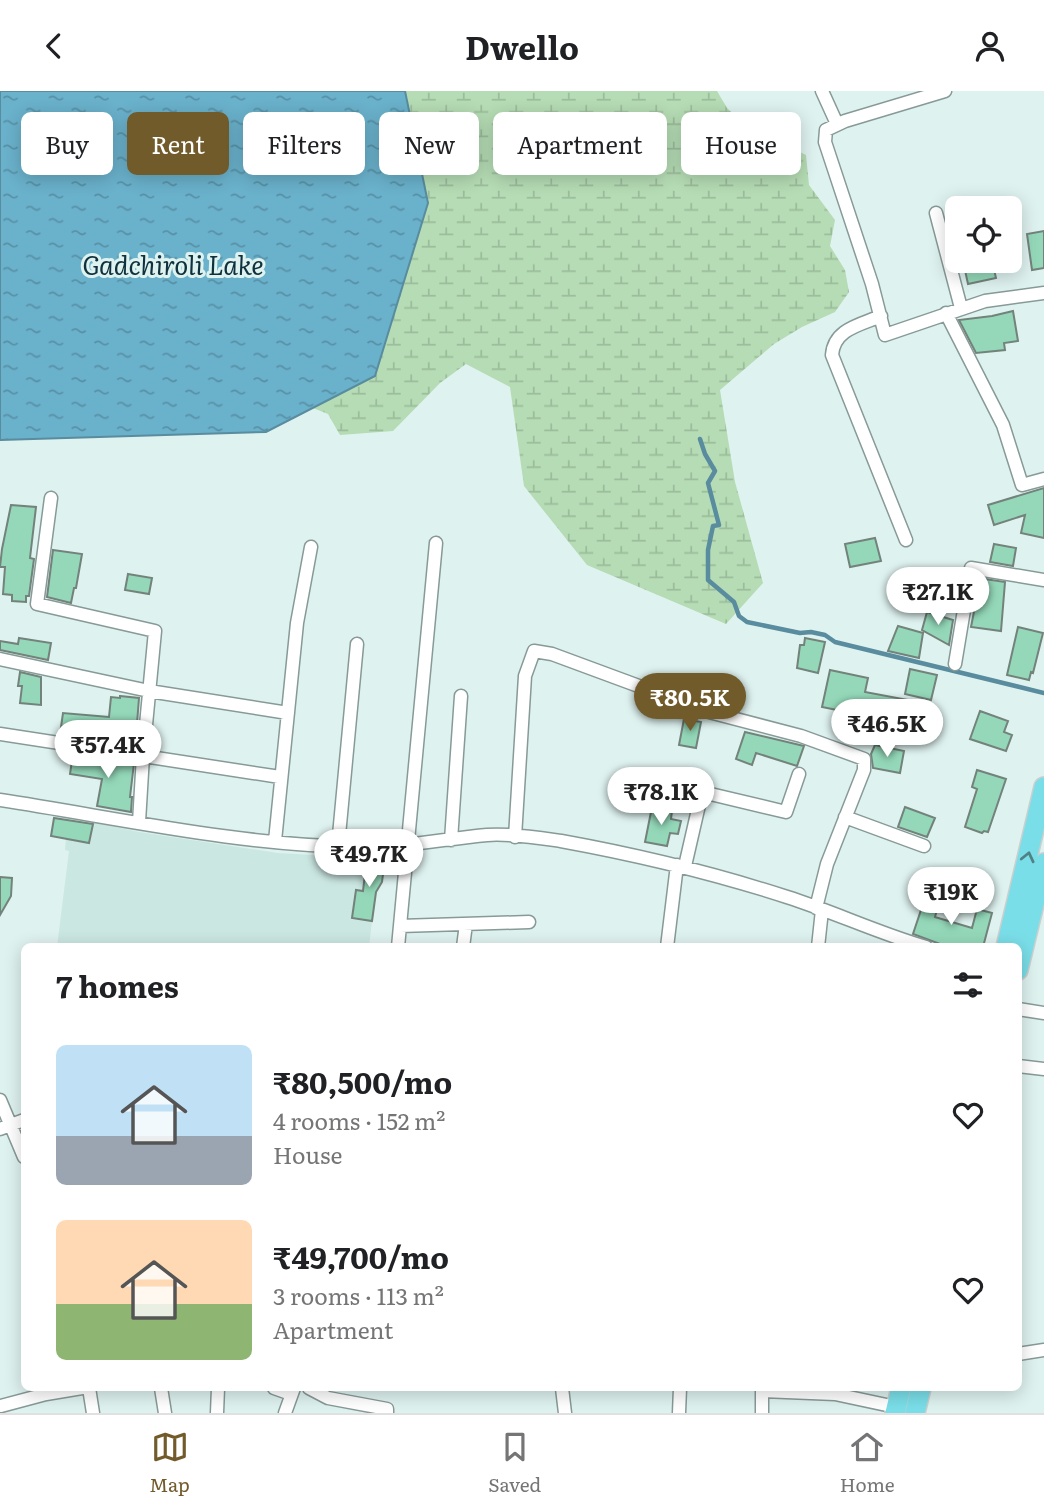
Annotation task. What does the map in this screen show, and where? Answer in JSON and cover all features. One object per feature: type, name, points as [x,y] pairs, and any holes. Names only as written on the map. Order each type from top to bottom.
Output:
[{"type":"highway","points":[[1007,943],[1044,787]]},
{"type":"highway","points":[[1022,954],[1044,863]]},
{"type":"highway","points":[[902,1405],[918,1391]]},
{"type":"street","points":[[822,91],[837,124]]},
{"type":"street","points":[[937,92],[825,129],[825,142],[886,335],[985,301],[1044,293]]},
{"type":"street","points":[[936,213],[961,308]]},
{"type":"street","points":[[946,313],[1003,425],[1022,485],[1044,479]]},
{"type":"street","points":[[881,316],[839,334],[833,344],[832,355],[906,540]]},
{"type":"street","points":[[51,498],[37,604],[155,631],[139,822]]},
{"type":"street","points":[[398,943],[436,543]]},
{"type":"street","points":[[275,841],[297,624],[311,547]]},
{"type":"street","points":[[955,664],[971,568],[1044,580]]},
{"type":"street","points":[[338,846],[357,644]]},
{"type":"street","points":[[515,837],[525,676],[534,651],[552,654],[709,712],[779,729],[864,759],[864,771],[827,864],[819,909],[818,943]]},
{"type":"street","points":[[0,659],[149,691],[288,713]]},
{"type":"street","points":[[451,839],[461,696]]},
{"type":"street","points":[[0,734],[281,777]]},
{"type":"street","points":[[668,943],[681,865],[702,792],[786,812],[799,773]]},
{"type":"street","points":[[0,800],[275,841],[338,846],[407,845],[491,834],[559,841],[681,865],[790,898],[884,935],[912,943]]},
{"type":"street","points":[[845,817],[924,846]]},
{"type":"street","points":[[400,926],[529,922]]},
{"type":"street","points":[[464,943],[466,924]]},
{"type":"street","points":[[1022,1010],[1044,1013]]},
{"type":"street","points":[[1022,1066],[1044,1069]]},
{"type":"street","points":[[0,1100],[5,1127],[21,1152]]},
{"type":"street","points":[[1022,1353],[1044,1350]]},
{"type":"street","points":[[2,1407],[46,1391]]},
{"type":"street","points":[[89,1391],[93,1413]]},
{"type":"street","points":[[161,1391],[165,1413]]},
{"type":"street","points":[[217,1413],[218,1391]]},
{"type":"street","points":[[285,1413],[292,1391]]},
{"type":"street","points":[[315,1391],[328,1398],[387,1409],[387,1413]]},
{"type":"street","points":[[562,1391],[565,1413]]},
{"type":"street","points":[[679,1413],[680,1391]]},
{"type":"street","points":[[761,1391],[762,1413]]},
{"type":"street","points":[[780,1391],[835,1394],[902,1405]]},
{"type":"shaded area","points":[[55,814],[139,832],[278,853],[385,859],[382,882],[376,886],[369,943],[58,943],[69,851],[65,850],[66,839],[51,836]]},
{"type":"green space","points":[[405,91],[717,91],[731,112],[681,112],[681,175],[801,175],[801,153],[806,155],[809,185],[835,220],[830,246],[845,270],[849,292],[835,312],[774,344],[720,390],[735,482],[763,583],[726,624],[587,565],[524,486],[510,387],[466,364],[440,383],[393,431],[340,435],[328,414],[313,408],[375,376],[428,203],[422,175],[479,175],[479,112],[409,112]]},
{"type":"water","name":"Gadchiroli Lake","points":[[0,91],[405,91],[409,112],[379,112],[379,175],[422,175],[428,203],[375,376],[266,432],[0,440]]},
{"type":"building","points":[[1044,231],[1044,268],[1032,270],[1027,234]]},
{"type":"building","points":[[966,273],[995,273],[996,278],[968,284]]},
{"type":"building","points":[[1013,311],[1018,341],[1004,343],[1005,350],[976,353],[959,320]]},
{"type":"building","points":[[1044,488],[1044,538],[1021,533],[1025,515],[994,525],[988,505]]},
{"type":"building","points":[[11,505],[36,507],[30,558],[34,559],[26,602],[12,601],[12,595],[3,594],[5,567],[0,567]]},
{"type":"building","points":[[875,538],[881,561],[850,567],[845,544]]},
{"type":"building","points":[[994,544],[1016,548],[1013,566],[990,562]]},
{"type":"building","points":[[53,550],[82,554],[71,603],[47,597]]},
{"type":"building","points":[[128,574],[152,578],[149,594],[125,590]]},
{"type":"building","points":[[985,579],[1005,582],[1001,631],[971,627],[980,581],[985,582]]},
{"type":"building","points":[[927,612],[953,620],[949,645],[922,630]]},
{"type":"building","points":[[898,626],[923,633],[919,658],[888,651]]},
{"type":"building","points":[[1018,627],[1043,633],[1029,680],[1007,675]]},
{"type":"building","points":[[19,638],[51,643],[48,660],[0,650],[0,641],[18,644]]},
{"type":"building","points":[[805,638],[825,642],[818,673],[797,668],[800,645],[804,645]]},
{"type":"building","points":[[910,669],[937,675],[931,700],[905,694]]},
{"type":"building","points":[[830,670],[868,678],[865,692],[908,700],[905,716],[900,715],[898,727],[874,723],[877,706],[855,700],[852,713],[822,707]]},
{"type":"building","points":[[20,672],[41,677],[41,705],[20,703]]},
{"type":"building","points":[[111,697],[139,698],[136,736],[131,735],[129,745],[60,734],[63,713],[109,717]]},
{"type":"building","points":[[980,711],[1008,721],[1004,732],[1012,735],[1006,751],[970,739]]},
{"type":"building","points":[[684,719],[701,722],[696,748],[679,745]]},
{"type":"building","points":[[745,732],[804,746],[797,766],[756,753],[752,765],[736,759]]},
{"type":"building","points":[[875,745],[904,751],[900,773],[873,768],[871,754]]},
{"type":"building","points":[[73,754],[134,763],[131,812],[97,806],[102,779],[70,774]]},
{"type":"building","points":[[977,770],[1006,779],[988,832],[982,833],[965,827],[977,789],[972,787]]},
{"type":"building","points":[[652,807],[672,811],[671,819],[681,821],[678,834],[670,833],[667,846],[645,842]]},
{"type":"building","points":[[905,807],[935,818],[927,837],[898,827]]},
{"type":"building","points":[[54,818],[93,824],[89,843],[51,836]]},
{"type":"building","points":[[367,856],[385,859],[372,921],[352,918],[356,890],[363,891]]},
{"type":"building","points":[[0,877],[12,878],[11,896],[0,915]]},
{"type":"building","points":[[926,895],[940,899],[935,917],[972,928],[977,909],[992,913],[984,943],[937,943],[913,934]]},
{"type":"waterway","points":[[700,439],[715,471],[708,483],[719,525],[713,526],[708,550],[708,580],[734,602],[739,616],[747,622],[800,633],[825,635],[835,642],[1044,693]]}]
